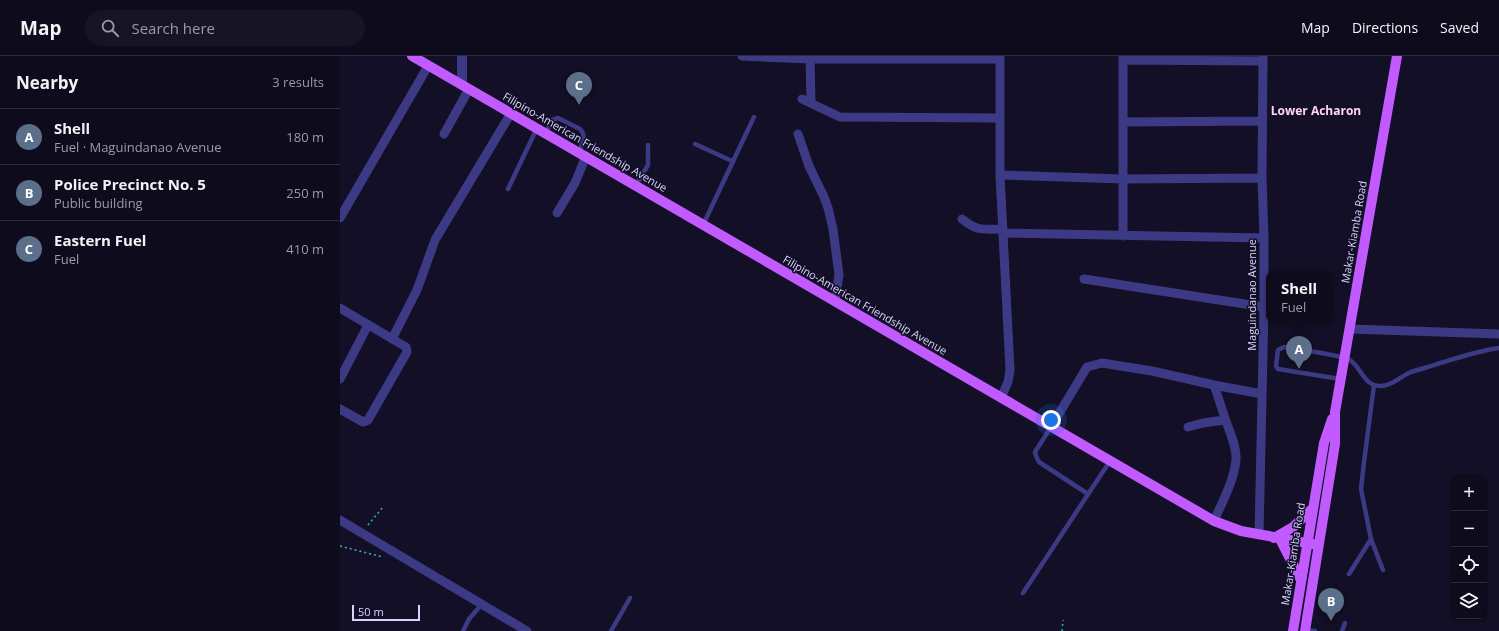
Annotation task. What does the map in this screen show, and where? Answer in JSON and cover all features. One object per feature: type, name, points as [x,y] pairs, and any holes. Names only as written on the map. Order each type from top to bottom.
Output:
[{"type":"main road","name":"Filipino-American Friendship Avenue","points":[[412,56],[1214,521],[1228,527],[1259,535],[1318,545]]},
{"type":"main road","name":"Makar-Kiamba Road","points":[[1293,631],[1324,443],[1335,412],[1397,56]]},
{"type":"main road","name":"Makar-Kiamba Road","points":[[1308,631],[1318,545],[1335,444],[1335,412]]},
{"type":"main road","points":[[1301,580],[1277,538],[1293,527],[1313,508]]},
{"type":"street","points":[[444,134],[466,87],[462,56]]},
{"type":"street","points":[[742,56],[810,58],[1000,58],[1000,175],[1010,370],[1008,382],[1002,398]]},
{"type":"street","points":[[810,58],[810,103]]},
{"type":"street","points":[[1122,236],[1123,58],[1263,59]]},
{"type":"street","name":"Maguindanao Avenue","points":[[1259,535],[1264,307],[1262,178],[1263,59]]},
{"type":"street","points":[[340,218],[428,66]]},
{"type":"street","points":[[802,98],[840,117],[1000,118]]},
{"type":"street","points":[[392,339],[417,290],[435,240],[511,113]]},
{"type":"street","points":[[1123,122],[1262,121]]},
{"type":"street","points":[[798,134],[809,166],[824,197],[833,229],[839,275],[835,301]]},
{"type":"street","points":[[557,213],[575,183],[582,154]]},
{"type":"street","points":[[1000,175],[1123,179],[1262,178]]},
{"type":"street","points":[[962,218],[980,230],[1122,236],[1264,238]]},
{"type":"street","points":[[1084,279],[1264,307]]},
{"type":"street","points":[[340,308],[406,347],[407,352],[368,420],[363,422],[340,408]]},
{"type":"street","points":[[340,379],[368,325]]},
{"type":"street","points":[[1350,329],[1499,334]]},
{"type":"street","points":[[1051,427],[1087,367],[1102,363],[1152,371],[1214,386],[1262,394]]},
{"type":"street","points":[[1214,386],[1225,420],[1231,433],[1236,458],[1235,469],[1214,521]]},
{"type":"street","points":[[1188,427],[1225,420]]},
{"type":"street","points":[[340,520],[527,631]]},
{"type":"lane","points":[[703,226],[732,161],[754,117]]},
{"type":"lane","points":[[508,189],[542,131],[552,120],[558,118],[583,132],[584,137],[582,154]]},
{"type":"lane","points":[[695,144],[732,161]]},
{"type":"lane","points":[[636,185],[648,165],[648,145]]},
{"type":"lane","points":[[1341,380],[1278,369],[1276,366],[1278,352],[1280,348],[1284,347],[1345,358],[1353,363],[1363,378],[1374,385],[1385,386],[1412,372],[1474,352],[1499,348]]},
{"type":"lane","points":[[1374,385],[1362,490],[1371,539],[1383,570]]},
{"type":"lane","points":[[1051,427],[1035,452],[1037,460],[1088,494]]},
{"type":"lane","points":[[1022,594],[1110,461]]},
{"type":"lane","points":[[1350,574],[1371,539]]},
{"type":"lane","points":[[611,631],[630,598]]},
{"type":"lane","points":[[463,631],[469,619],[482,604]]},
{"type":"lane","points":[[1342,631],[1345,623]]},
{"type":"path","points":[[361,533],[383,507]]},
{"type":"path","points":[[340,546],[386,557]]},
{"type":"path","points":[[1062,631],[1063,620]]},
{"type":"place","name":"Eastern Fuel","points":[[579,105]]},
{"type":"place","name":"Shell","points":[[1299,369]]},
{"type":"place","name":"Police Precinct No. 5","points":[[1331,621]]},
{"type":"district","name":"Lower Acharon","points":[[1316,111]]}]
